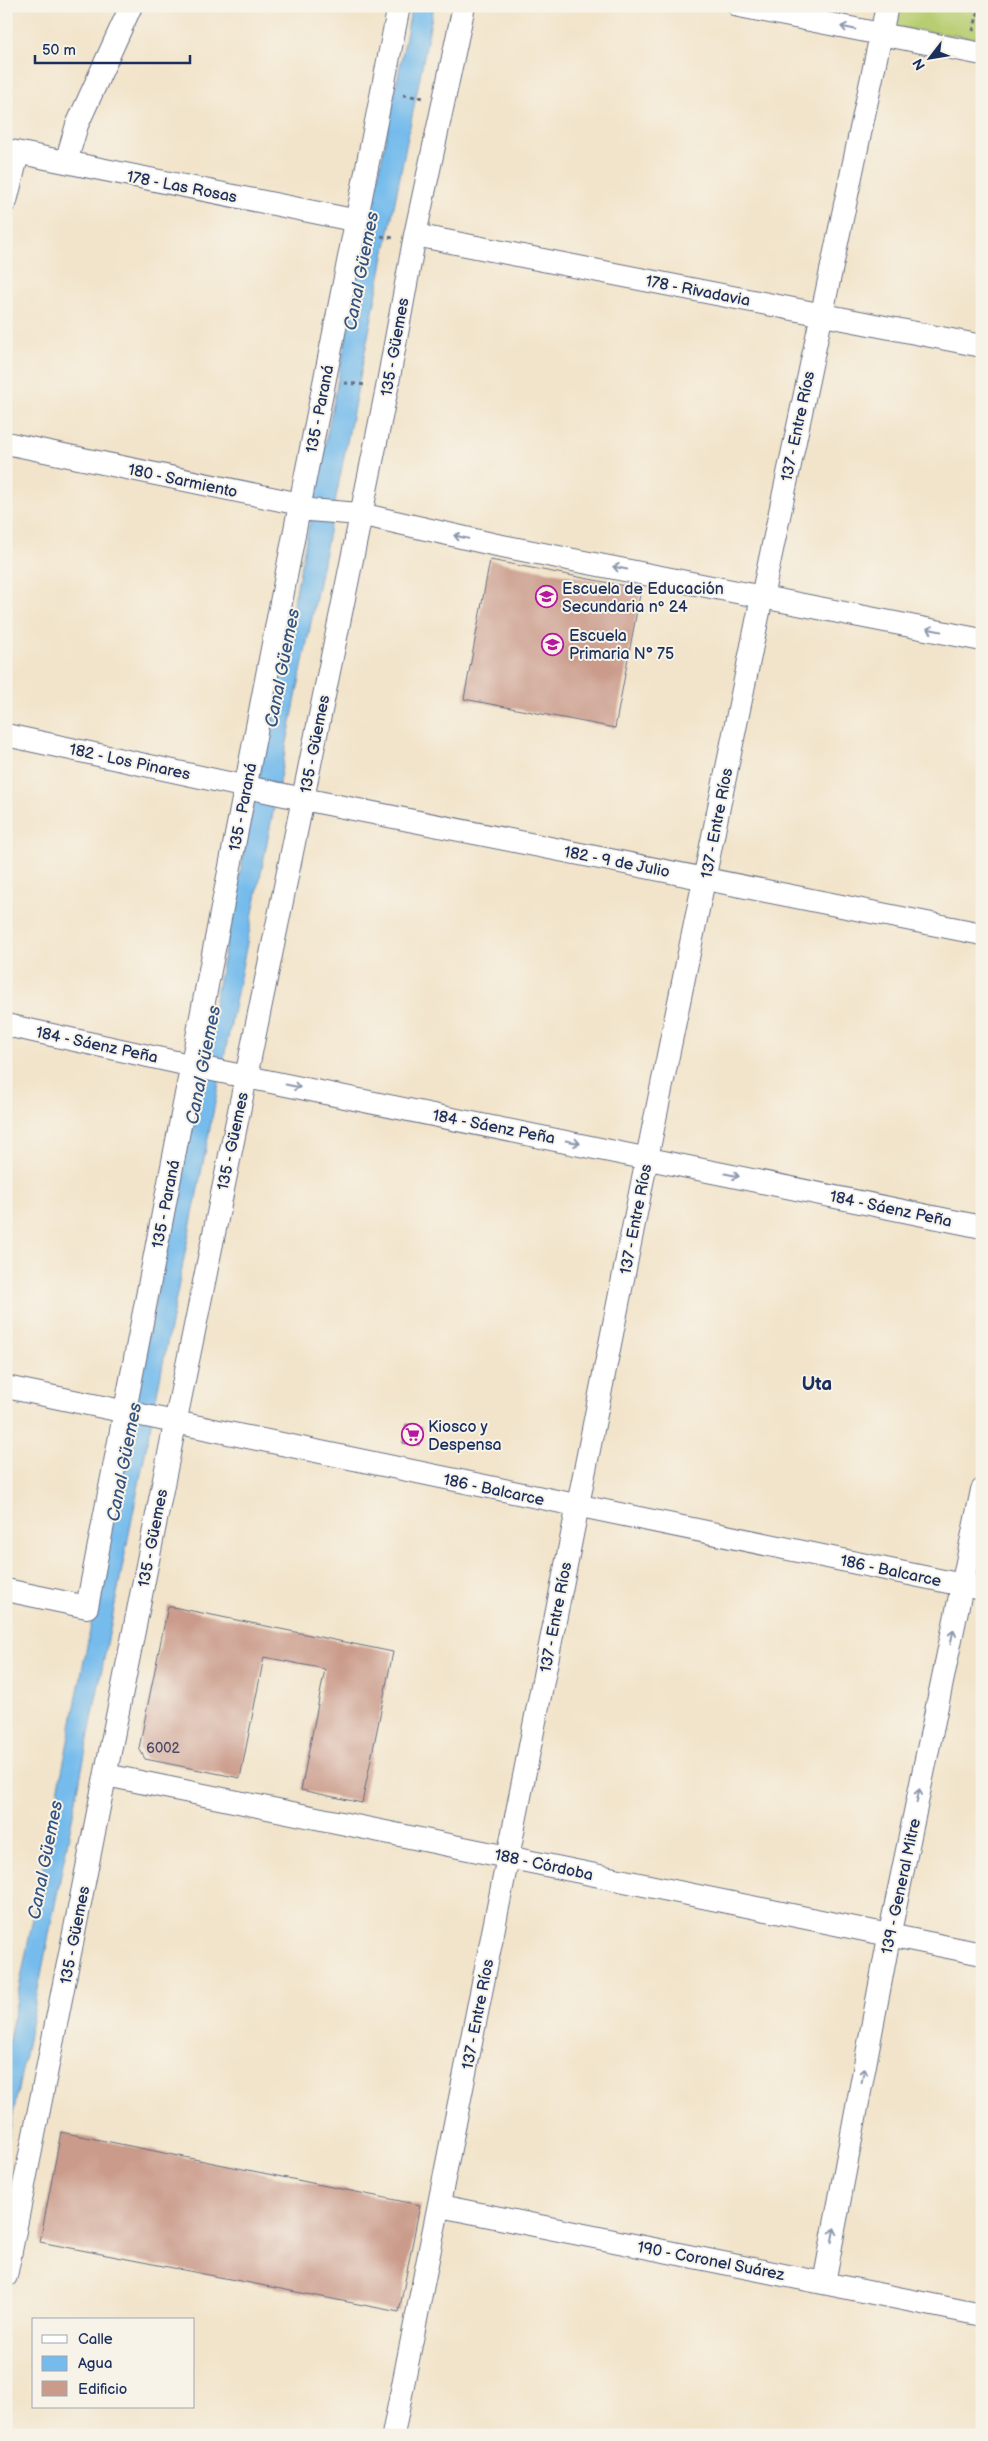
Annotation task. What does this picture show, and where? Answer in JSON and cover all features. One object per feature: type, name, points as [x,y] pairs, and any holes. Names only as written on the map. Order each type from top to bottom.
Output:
[{"type":"street","points":[[66,162],[77,125],[131,6]]},
{"type":"street","name":"135 - Paraná","points":[[6,1590],[87,1607],[130,1414],[198,1066],[249,787],[361,228],[399,6]]},
{"type":"street","name":"135 - Güemes","points":[[6,2276],[106,1775],[170,1423],[238,1074],[298,798],[352,514],[387,388],[405,236],[464,6]]},
{"type":"street","points":[[739,6],[982,54]]},
{"type":"street","name":"137 - Entre Ríos","points":[[394,2435],[647,1158],[762,597],[887,6]]},
{"type":"street","points":[[6,200],[12,152]]},
{"type":"street","name":"178 - Las Rosas","points":[[12,152],[66,162],[361,228]]},
{"type":"street","name":"178 - Rivadavia","points":[[405,236],[982,346]]},
{"type":"street","name":"180 - Sarmiento","points":[[6,442],[305,507],[352,514],[492,544],[982,640]]},
{"type":"street","name":"182 - Los Pinares","points":[[6,735],[249,787]]},
{"type":"street","name":"182 - 9 de Julio","points":[[249,787],[982,934]]},
{"type":"street","name":"184 - Sáenz Peña","points":[[6,1025],[982,1227]]},
{"type":"street","name":"186 - Balcarce","points":[[6,1387],[170,1423],[972,1587]]},
{"type":"street","name":"139 - General Mitre","points":[[824,2283],[888,1937],[972,1587],[982,1490]]},
{"type":"street","name":"188 - Córdoba","points":[[106,1775],[508,1856],[888,1937],[982,1954]]},
{"type":"street","name":"190 - Coronel Suárez","points":[[440,2206],[982,2315]]},
{"type":"path","points":[[361,228],[405,236]]},
{"type":"path","points":[[341,382],[365,384]]},
{"type":"green space","points":[[897,6],[982,6],[982,39],[893,27]]},
{"type":"water","name":"Canal Güemes","points":[[412,6],[434,6],[6,2150],[6,2054]]},
{"type":"building","name":"Escuela Primaria N° 75","points":[[490,560],[641,589],[615,728],[464,699]]},
{"type":"building","name":"Kiosco y Despensa","points":[[406,1424],[422,1427],[419,1445],[403,1443]]},
{"type":"building","points":[[168,1606],[393,1652],[362,1803],[301,1790],[325,1669],[264,1657],[240,1778],[145,1759],[139,1748]]},
{"type":"building","points":[[61,2132],[420,2205],[399,2312],[40,2242]]},
{"type":"place","name":"Escuela de Educación Secundaria nº 24","points":[[546,597]]},
{"type":"place","name":"Escuela Primaria N° 75","points":[[553,644]]},
{"type":"place","name":"Kiosco y Despensa","points":[[412,1435]]},
{"type":"district","name":"Uta","points":[[817,1383]]}]
